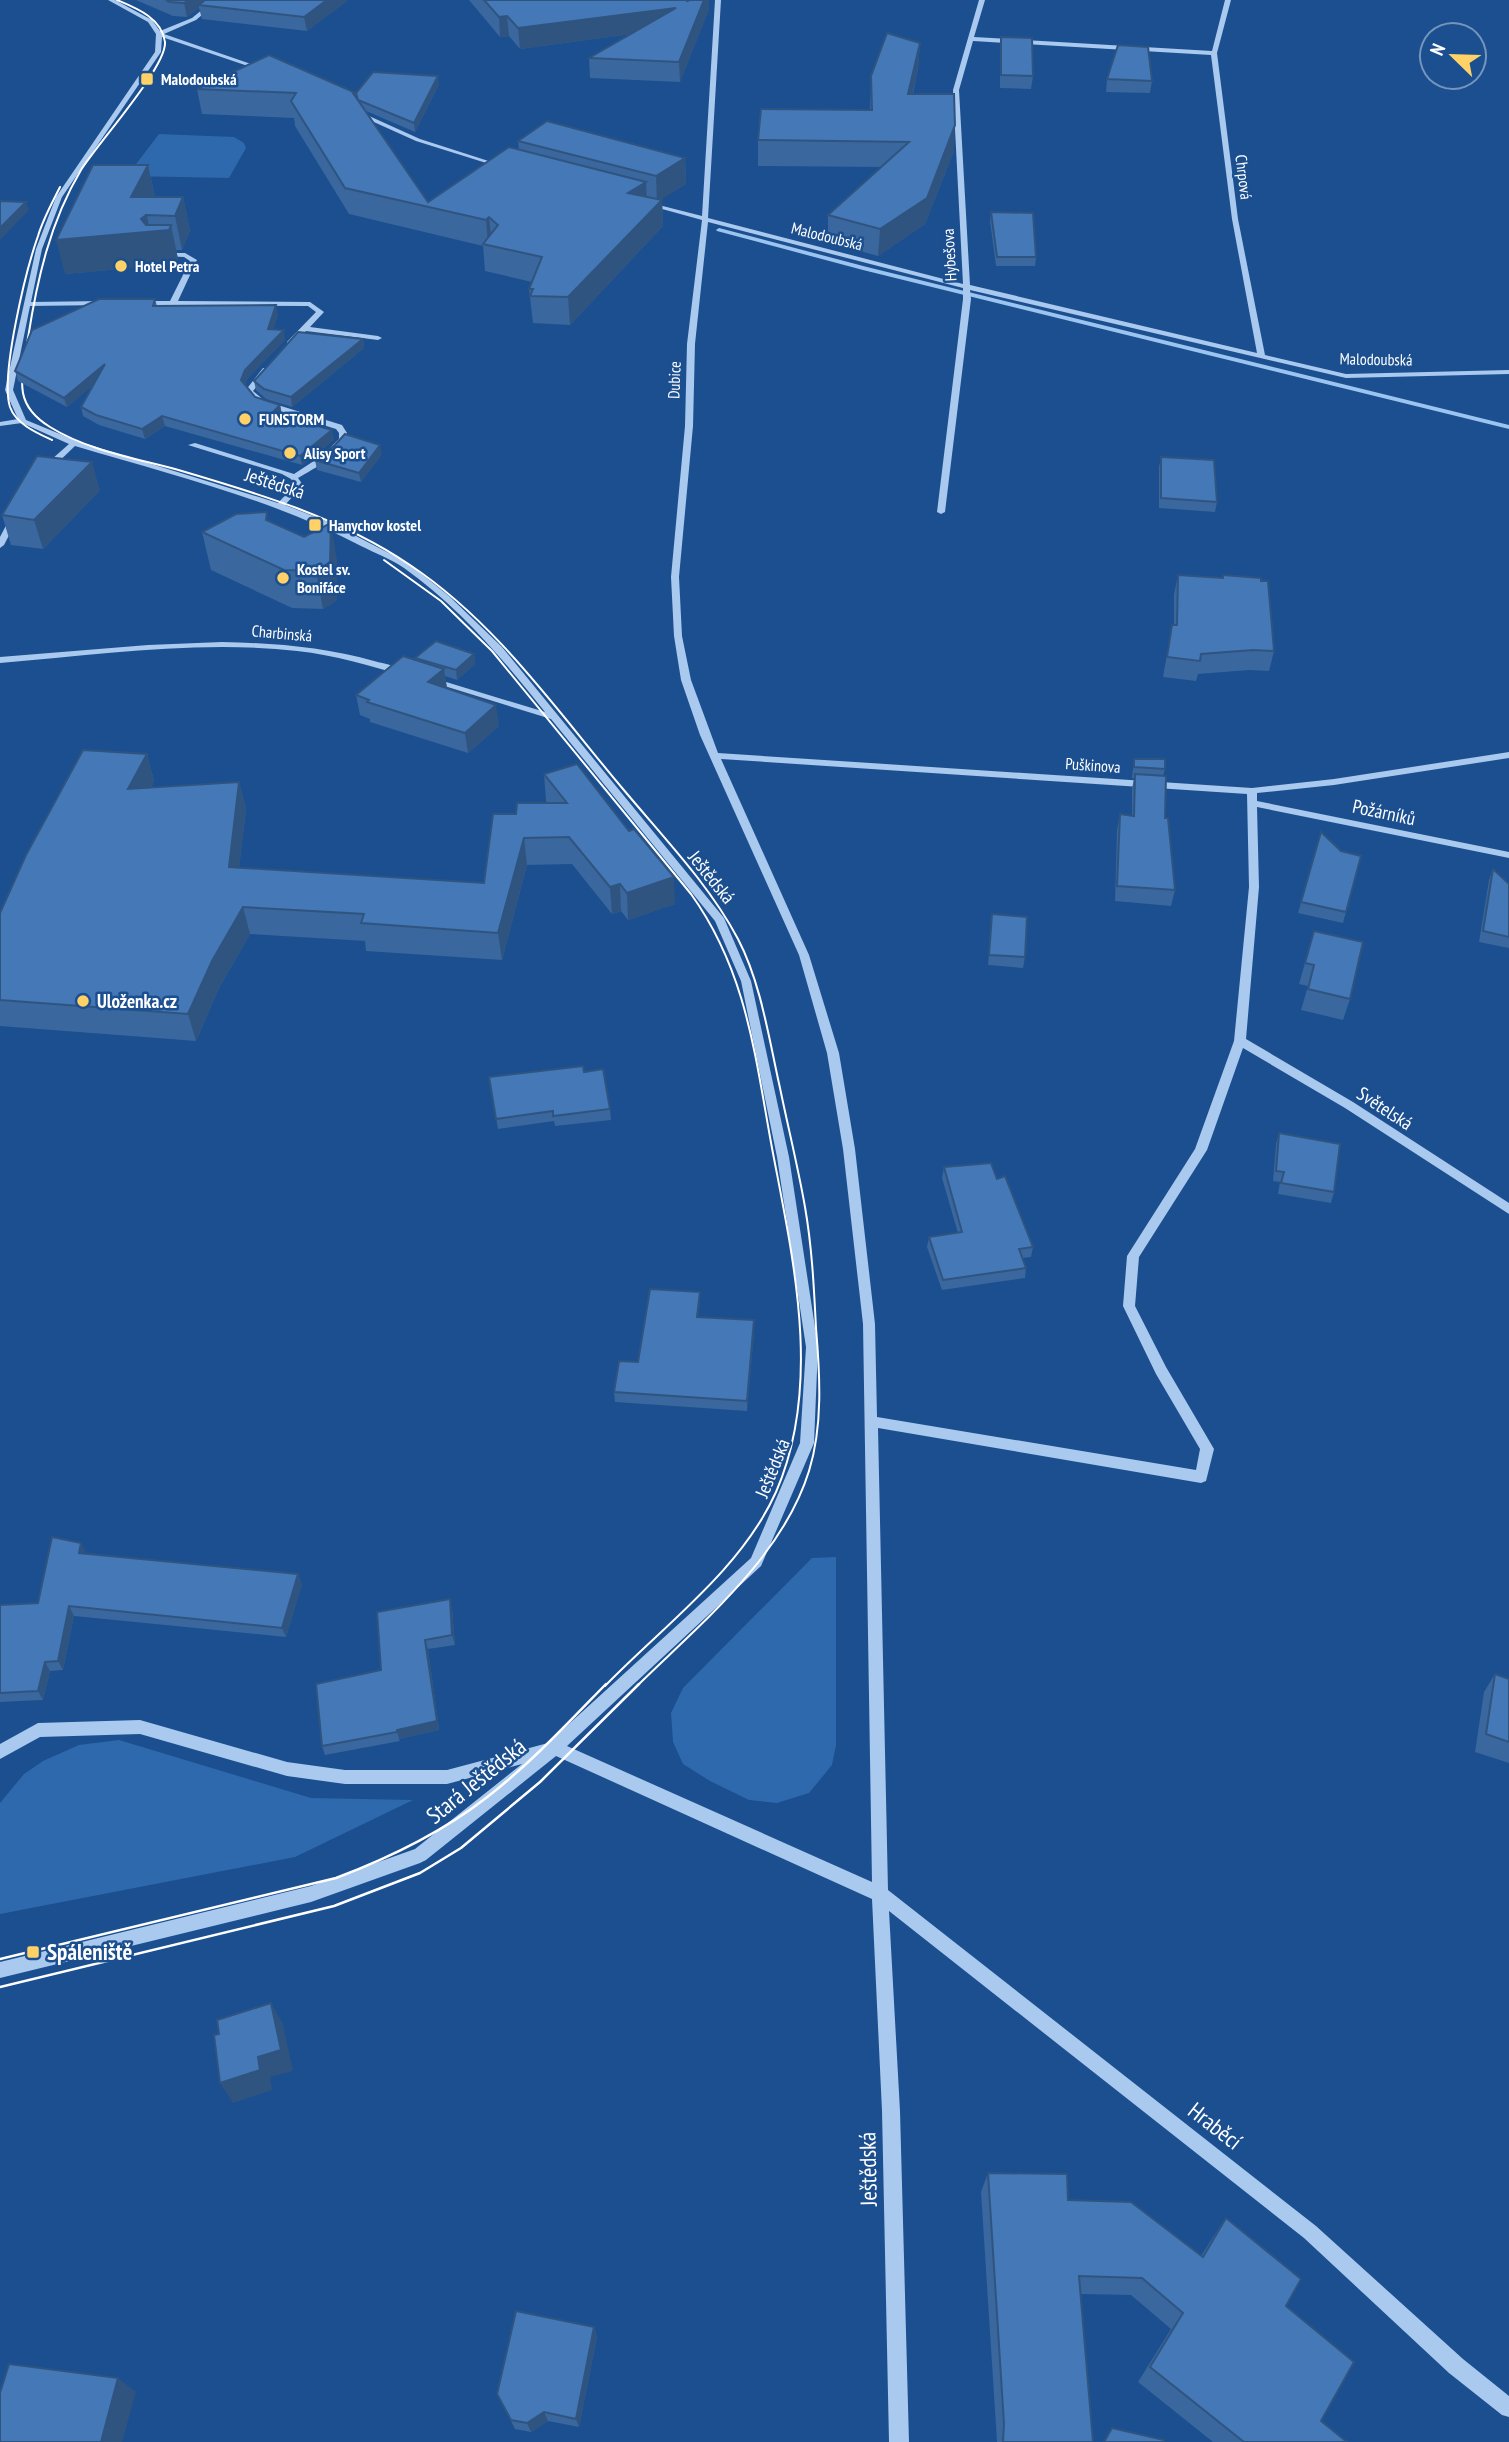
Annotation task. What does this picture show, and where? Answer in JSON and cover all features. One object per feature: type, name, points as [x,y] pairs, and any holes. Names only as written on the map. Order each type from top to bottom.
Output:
[{"type":"street","points":[[111,0],[150,21],[159,34],[253,65],[278,77]]},
{"type":"street","points":[[159,34],[194,19],[218,0]]},
{"type":"street","name":"Dubice","points":[[714,756],[686,680],[678,636],[675,576],[689,426],[691,344],[705,219],[718,0]]},
{"type":"street","name":"Hybešova","points":[[941,512],[967,299],[964,286],[956,90],[982,0]]},
{"type":"street","name":"Chrpová","points":[[1228,0],[1214,53],[1235,219],[1262,357]]},
{"type":"street","points":[[0,424],[23,421],[9,390],[39,249],[60,197],[158,52],[159,34]]},
{"type":"street","points":[[971,39],[1214,53]]},
{"type":"street","points":[[354,111],[418,140],[512,169]]},
{"type":"street","name":"Malodoubská","points":[[640,202],[964,286],[1346,376],[1509,372]]},
{"type":"street","points":[[154,254],[185,255],[194,260],[173,303]]},
{"type":"street","points":[[27,304],[107,303]]},
{"type":"street","points":[[133,303],[316,306],[320,312],[287,347]]},
{"type":"street","points":[[305,329],[378,338]]},
{"type":"street","points":[[270,365],[253,383],[249,391],[253,397],[262,403],[339,427],[343,433],[343,440],[326,457],[295,477]]},
{"type":"street","name":"Ještědská","points":[[23,421],[74,443],[280,506],[328,525],[405,565],[446,598],[499,649],[720,920],[746,981],[783,1157],[812,1347],[807,1443],[756,1562],[554,1748]]},
{"type":"street","points":[[38,479],[74,443]]},
{"type":"street","points":[[192,445],[295,477],[299,485],[280,506]]},
{"type":"street","points":[[0,545],[18,511]]},
{"type":"street","name":"Charbinská","points":[[0,660],[232,645],[296,648],[362,659],[553,717]]},
{"type":"street","name":"Puškinova","points":[[714,756],[1252,791],[1334,782],[1509,755]]},
{"type":"street","name":"Ještědská","points":[[714,756],[804,954],[833,1054],[849,1149],[869,1324],[880,1894],[891,2111],[899,2442]]},
{"type":"street","points":[[872,1422],[1201,1478],[1207,1449],[1161,1370],[1129,1306],[1133,1256],[1201,1150],[1240,1041],[1254,887],[1252,791]]},
{"type":"street","name":"Požárníků","points":[[1253,803],[1509,855]]},
{"type":"street","name":"Světelská","points":[[1240,1041],[1349,1105],[1509,1209]]},
{"type":"street","name":"Stará Ještědská","points":[[0,1752],[38,1730],[139,1727],[287,1769],[345,1777],[447,1777],[554,1748]]},
{"type":"street","points":[[554,1748],[880,1894]]},
{"type":"street","name":"Stará Ještědská","points":[[0,1970],[310,1894],[420,1855],[554,1748]]},
{"type":"street","name":"Hraběcí","points":[[880,1894],[1310,2232],[1456,2367],[1509,2408]]},
{"type":"shaded area","points":[[159,134],[234,137],[244,143],[246,148],[229,178],[127,176]]},
{"type":"shaded area","points":[[836,1557],[836,1745],[832,1765],[809,1793],[777,1803],[749,1800],[683,1764],[673,1742],[671,1713],[683,1688],[812,1558]]},
{"type":"shaded area","points":[[119,1740],[311,1798],[413,1800],[295,1857],[0,1914],[0,1803],[24,1774],[43,1761],[79,1745]]},
{"type":"building","points":[[166,0],[189,0],[184,3]]},
{"type":"building","points":[[205,0],[327,0],[304,17],[199,5]]},
{"type":"building","points":[[484,0],[704,0],[679,62],[589,58],[676,8],[518,28],[507,16],[499,17]]},
{"type":"building","points":[[887,33],[920,43],[908,94],[954,94],[955,125],[927,198],[880,229],[828,215],[909,142],[758,140],[761,109],[872,110],[871,76]]},
{"type":"building","points":[[1001,37],[1032,38],[1033,76],[1001,75]]},
{"type":"building","points":[[1118,45],[1148,47],[1152,81],[1107,79]]},
{"type":"building","points":[[269,55],[356,93],[353,93],[428,202],[509,147],[646,182],[628,193],[662,200],[568,297],[530,296],[533,289],[529,289],[542,257],[483,244],[498,225],[489,217],[486,220],[345,188],[291,101],[296,93],[197,89]]},
{"type":"building","points":[[373,72],[438,76],[414,123],[358,100],[356,93]]},
{"type":"building","points":[[547,121],[685,158],[656,176],[518,141]]},
{"type":"building","points":[[93,165],[148,165],[131,197],[183,197],[175,216],[146,215],[141,219],[146,225],[171,225],[169,230],[56,240]]},
{"type":"building","points":[[0,201],[26,202],[0,228]]},
{"type":"building","points":[[991,212],[1033,213],[1036,257],[997,257]]},
{"type":"building","points":[[99,299],[155,299],[153,306],[276,305],[268,329],[284,330],[245,370],[241,380],[255,397],[280,405],[272,413],[332,430],[300,456],[162,416],[142,429],[96,415],[81,407],[105,364],[64,398],[15,371],[32,330]]},
{"type":"building","points":[[298,332],[363,339],[291,397],[264,389],[254,381]]},
{"type":"building","points":[[345,434],[380,445],[359,473],[315,460]]},
{"type":"building","points":[[37,456],[92,462],[34,520],[2,515]]},
{"type":"building","points":[[1161,457],[1214,460],[1217,502],[1161,498]]},
{"type":"building","points":[[267,512],[266,520],[304,537],[331,523],[330,562],[316,571],[284,570],[202,532],[236,514]]},
{"type":"building","points":[[1178,575],[1223,578],[1223,575],[1268,581],[1274,651],[1201,654],[1200,661],[1167,657],[1172,625],[1177,625]]},
{"type":"building","points":[[436,641],[474,654],[456,670],[415,658]]},
{"type":"building","points":[[403,656],[444,669],[428,682],[496,705],[465,733],[367,702],[369,700],[356,695]]},
{"type":"building","points":[[83,750],[147,754],[128,789],[239,782],[229,867],[484,883],[493,814],[516,814],[517,803],[567,803],[544,774],[577,764],[629,831],[634,829],[674,877],[627,893],[620,884],[610,887],[569,837],[524,838],[498,933],[361,923],[364,914],[243,907],[212,961],[188,1014],[0,1000],[0,913],[26,855]]},
{"type":"building","points":[[1134,759],[1165,759],[1165,769],[1134,767]]},
{"type":"building","points":[[1135,774],[1166,776],[1165,818],[1168,818],[1175,890],[1117,886],[1120,814],[1134,816]]},
{"type":"building","points":[[1321,832],[1341,851],[1361,856],[1346,912],[1301,902]]},
{"type":"building","points":[[1493,869],[1509,884],[1509,937],[1483,931]]},
{"type":"building","points":[[992,914],[1027,917],[1025,957],[989,955]]},
{"type":"building","points":[[1314,931],[1363,942],[1350,999],[1308,989],[1314,965],[1305,963]]},
{"type":"building","points":[[583,1066],[584,1072],[603,1069],[610,1109],[553,1116],[553,1111],[496,1119],[489,1077]]},
{"type":"building","points":[[1279,1133],[1340,1144],[1334,1192],[1281,1183],[1284,1172],[1276,1171]]},
{"type":"building","points":[[991,1163],[997,1179],[1005,1176],[1033,1247],[1019,1249],[1026,1268],[943,1280],[929,1237],[962,1232],[944,1167]]},
{"type":"building","points":[[650,1289],[700,1292],[697,1317],[754,1320],[747,1401],[614,1392],[619,1361],[638,1362]]},
{"type":"building","points":[[52,1537],[81,1543],[79,1553],[298,1574],[282,1628],[69,1606],[58,1661],[45,1662],[38,1691],[0,1693],[0,1605],[38,1603]]},
{"type":"building","points":[[450,1599],[452,1635],[425,1640],[437,1721],[397,1732],[322,1746],[316,1684],[381,1670],[377,1612]]},
{"type":"building","points":[[1495,1674],[1509,1679],[1509,1742],[1486,1734]]},
{"type":"building","points":[[271,2003],[281,2050],[258,2057],[260,2070],[220,2083],[214,2035],[219,2034],[217,2020]]},
{"type":"building","points":[[988,2173],[1067,2174],[1068,2200],[1131,2202],[1203,2257],[1226,2218],[1301,2279],[1286,2306],[1354,2362],[1321,2421],[1347,2442],[1244,2442],[1150,2367],[1183,2313],[1142,2278],[1079,2276],[1093,2442],[1003,2442]]},
{"type":"building","points":[[516,2311],[594,2327],[576,2419],[544,2412],[527,2423],[511,2420],[497,2394]]},
{"type":"building","points":[[9,2364],[118,2378],[101,2442],[0,2442],[0,2393]]},
{"type":"building","points":[[1112,2428],[1164,2440],[1164,2442],[1104,2442]]},
{"type":"waterway","points":[[719,230],[865,269],[1509,427]]},
{"type":"tram line","points":[[117,0],[154,20],[163,34],[163,54],[144,87],[81,170],[53,231],[36,295],[23,366],[23,393],[29,409],[45,424],[79,442],[236,487],[326,520],[383,548],[441,588],[471,613],[550,699],[699,880],[738,939],[753,974],[768,1031],[805,1207],[819,1382],[817,1436],[809,1471],[780,1533],[712,1614],[637,1686]]},
{"type":"tram line","points":[[52,440],[28,427],[13,413],[8,392],[8,372],[21,297],[33,252],[42,223],[60,187]]},
{"type":"tram line","points":[[384,560],[441,601],[492,651],[691,894],[725,954],[737,984],[754,1048],[788,1233],[800,1321],[798,1408],[790,1451],[776,1492],[743,1547],[699,1596],[605,1686]]},
{"type":"tram line","points":[[0,1959],[336,1878],[375,1862],[414,1844],[486,1798],[533,1757],[606,1684]]},
{"type":"tram line","points":[[0,1987],[334,1906],[420,1873],[461,1848],[540,1782],[639,1684]]},
{"type":"place","name":"Malodoubská","points":[[147,79]]},
{"type":"place","name":"Hotel Petra","points":[[121,266]]},
{"type":"place","name":"FUNSTORM","points":[[245,419]]},
{"type":"place","name":"Alisy Sport","points":[[290,453]]},
{"type":"place","name":"Hanychov kostel","points":[[315,525]]},
{"type":"place","name":"Kostel sv. Bonifáce","points":[[283,578]]},
{"type":"place","name":"Uloženka.cz","points":[[83,1001]]},
{"type":"place","name":"Spáleniště","points":[[33,1952]]}]
